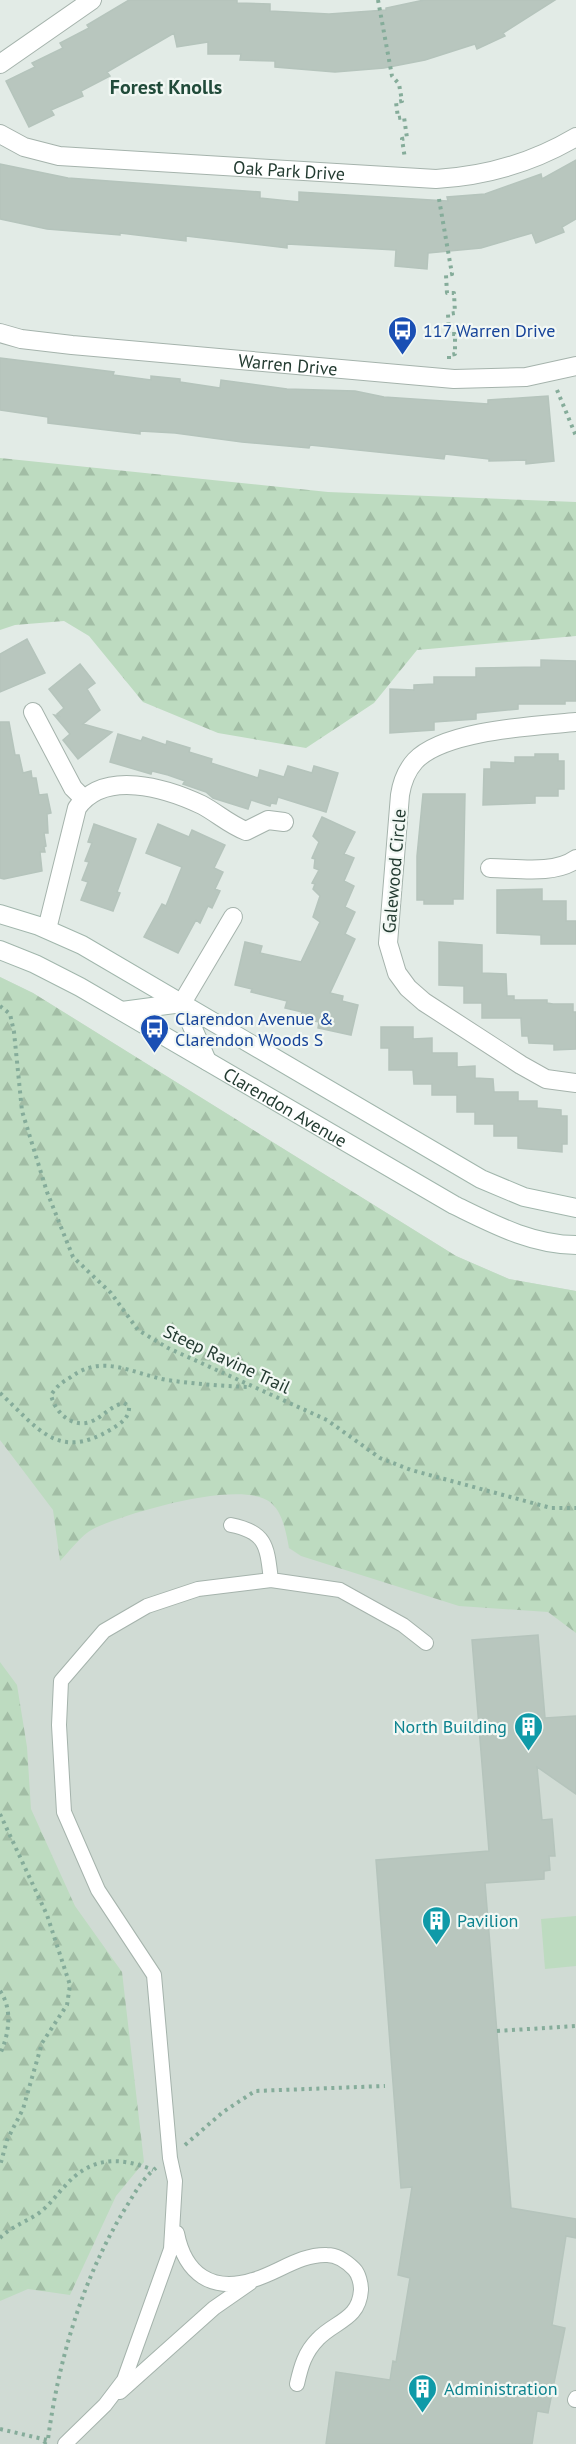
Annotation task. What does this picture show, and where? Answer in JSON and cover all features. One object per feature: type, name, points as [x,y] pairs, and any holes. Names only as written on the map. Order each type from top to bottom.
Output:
[{"type":"street","points":[[0,64],[92,0]]},
{"type":"street","name":"Oak Park Drive","points":[[0,134],[24,147],[59,156],[436,179],[487,173],[514,166],[576,137]]},
{"type":"street","name":"Warren Drive","points":[[0,333],[72,345],[454,379],[502,380],[549,373],[576,366]]},
{"type":"street","points":[[33,712],[73,788],[84,799]]},
{"type":"street","name":"Galewood Circle","points":[[576,722],[514,728],[471,736],[436,747],[415,762],[405,776],[400,795],[388,943],[397,973],[415,995],[532,1072],[557,1082],[576,1083]]},
{"type":"street","points":[[47,929],[77,808],[84,799],[107,787],[142,787],[191,801],[246,831],[261,822],[284,822]]},
{"type":"street","points":[[490,868],[550,868],[565,866],[576,859]]},
{"type":"street","name":"Clarendon Avenue","points":[[0,914],[47,929],[82,945],[481,1179],[524,1197],[576,1208]]},
{"type":"street","points":[[182,1003],[233,917]]},
{"type":"street","name":"Clarendon Avenue","points":[[0,951],[35,964],[122,1011],[454,1205],[508,1231],[558,1245],[576,1245]]},
{"type":"street","points":[[122,1011],[182,1003]]},
{"type":"street","points":[[182,1003],[207,1061]]},
{"type":"lane","points":[[231,1525],[249,1528],[262,1538],[267,1551],[271,1580]]},
{"type":"lane","points":[[105,2405],[116,2392],[128,2369],[171,2249],[175,2181],[170,2158],[154,1974],[98,1890],[64,1812],[59,1725],[61,1681],[104,1631],[147,1606],[198,1589],[271,1580],[340,1590],[403,1625],[426,1643]]},
{"type":"lane","points":[[174,2217],[180,2250],[196,2275],[227,2283],[254,2280]]},
{"type":"lane","points":[[65,2444],[105,2405],[214,2308],[254,2280],[310,2257],[328,2255],[344,2260],[357,2271],[361,2286],[360,2302],[354,2313],[319,2337],[309,2349],[302,2363],[297,2384]]},
{"type":"path","points":[[378,0],[392,76],[399,84],[402,101],[396,102],[398,118],[404,117],[407,138],[402,139],[405,159],[411,160],[413,178]]},
{"type":"path","points":[[436,179],[452,274],[446,275],[447,293],[454,293],[455,313],[448,314],[449,334],[454,334],[454,354],[449,355],[450,361]]},
{"type":"path","points":[[549,373],[576,436]]},
{"type":"path","name":"Steep Ravine Trail","points":[[0,1006],[10,1014],[14,1032],[22,1111],[47,1192],[73,1257],[111,1293],[138,1329],[168,1348],[327,1420],[380,1458],[411,1470],[551,1508],[576,1508]]},
{"type":"path","points":[[0,1393],[43,1432],[57,1440],[72,1443],[89,1442],[118,1425],[128,1417],[130,1411],[129,1406],[124,1403],[89,1422],[78,1422],[59,1413],[53,1407],[51,1395],[56,1387],[78,1371],[95,1365],[117,1365],[159,1378],[201,1385],[254,1387]]},
{"type":"path","points":[[0,1814],[47,1915],[70,1985],[68,2005],[42,2043],[23,2109],[7,2140],[0,2166]]},
{"type":"path","points":[[0,1991],[8,2006],[6,2042],[0,2054]]},
{"type":"path","points":[[497,2031],[576,2025]]},
{"type":"path","points":[[353,2087],[385,2086]]},
{"type":"path","points":[[0,2238],[25,2219],[39,2213],[78,2172],[96,2162],[135,2163],[153,2170]]},
{"type":"path","points":[[0,2428],[48,2439],[47,2444]]},
{"type":"shaded area","points":[[0,977],[33,993],[456,1256],[509,1279],[576,1291],[576,2444],[0,2444]]},
{"type":"green space","points":[[0,458],[328,492],[576,502],[576,636],[417,650],[374,703],[306,748],[218,733],[143,702],[89,636],[64,621],[15,625],[0,630]]},
{"type":"green space","points":[[0,977],[33,993],[456,1256],[509,1279],[576,1291],[576,1633],[548,1612],[459,1606],[301,1556],[289,1548],[278,1511],[270,1502],[255,1496],[234,1494],[210,1496],[156,1507],[109,1522],[93,1529],[80,1539],[60,1561],[53,1510],[0,1440]]},
{"type":"green space","points":[[0,1662],[17,1685],[27,1747],[31,1809],[75,1906],[122,1972],[144,2162],[116,2196],[70,2295],[28,2289],[0,2301]]},
{"type":"green space","points":[[576,1916],[576,1966],[545,1969],[541,1919]]},
{"type":"building","points":[[129,0],[237,0],[237,3],[270,4],[270,11],[329,14],[386,10],[386,8],[424,0],[555,0],[503,33],[505,36],[477,49],[475,44],[425,60],[384,68],[335,72],[275,67],[275,61],[240,60],[241,54],[208,54],[208,42],[177,47],[174,33],[107,72],[110,76],[81,91],[83,96],[51,110],[54,115],[29,127],[6,81],[35,67],[32,63],[63,48],[60,43],[89,28],[87,25]]},
{"type":"building","points":[[576,160],[576,219],[562,227],[564,232],[536,243],[532,233],[481,248],[428,253],[427,269],[395,266],[396,250],[287,244],[287,248],[186,236],[186,241],[120,233],[120,235],[47,229],[0,219],[0,164],[68,178],[260,192],[260,198],[299,202],[299,192],[448,201],[447,197],[485,194],[541,174],[542,179]]},
{"type":"building","points":[[0,358],[114,372],[113,375],[151,380],[151,376],[180,379],[180,382],[220,388],[221,380],[287,389],[355,391],[384,397],[488,404],[488,400],[548,396],[554,461],[526,464],[526,460],[489,461],[489,459],[445,454],[444,459],[310,445],[309,448],[242,442],[175,433],[140,431],[140,434],[48,423],[48,417],[0,410]]},
{"type":"building","points":[[27,639],[45,673],[0,692],[0,654]]},
{"type":"building","points":[[541,660],[576,661],[576,701],[565,701],[565,704],[518,704],[518,709],[476,713],[476,719],[434,722],[434,730],[390,733],[390,689],[414,690],[414,685],[434,684],[434,677],[476,677],[476,668],[541,667]]},
{"type":"building","points":[[80,664],[95,683],[87,689],[100,710],[83,724],[112,732],[78,759],[63,740],[70,734],[54,715],[59,716],[57,714],[64,708],[49,689]]},
{"type":"building","points":[[0,722],[9,722],[15,755],[19,755],[23,773],[31,771],[32,778],[36,778],[39,795],[47,794],[51,813],[47,814],[48,833],[44,833],[45,852],[40,852],[42,871],[4,879],[0,878]]},
{"type":"building","points":[[118,734],[141,741],[143,737],[166,745],[167,741],[190,748],[189,752],[212,759],[211,763],[258,778],[260,770],[284,777],[288,766],[312,773],[314,766],[338,773],[326,812],[278,797],[276,804],[271,803],[270,806],[251,800],[248,809],[213,798],[206,792],[183,784],[185,781],[168,775],[152,771],[151,774],[110,762]]},
{"type":"building","points":[[535,754],[558,754],[558,761],[564,761],[564,789],[558,789],[558,796],[535,796],[535,803],[483,805],[484,769],[491,769],[491,762],[515,763],[515,757],[535,757]]},
{"type":"building","points":[[423,794],[465,794],[463,899],[453,899],[453,904],[424,904],[424,900],[417,900],[417,856]]},
{"type":"building","points":[[322,817],[355,832],[344,854],[354,858],[344,881],[354,886],[345,907],[355,912],[345,934],[355,939],[330,993],[343,996],[342,1001],[358,1005],[351,1035],[318,1028],[319,1022],[301,1018],[302,1012],[285,1008],[287,1001],[251,992],[252,989],[235,985],[245,942],[262,946],[260,953],[301,962],[320,922],[313,917],[320,896],[313,889],[315,884],[312,883],[319,870],[314,868],[315,859],[312,858],[319,842],[313,836]]},
{"type":"building","points":[[94,824],[136,839],[117,892],[120,893],[113,911],[81,900],[88,882],[82,880],[89,862],[85,861],[92,843],[88,842]]},
{"type":"building","points":[[158,824],[189,837],[192,830],[225,845],[214,868],[223,872],[215,889],[220,891],[212,908],[208,906],[200,923],[196,920],[178,953],[144,937],[162,904],[166,906],[182,867],[146,853]]},
{"type":"building","points":[[542,889],[542,901],[566,901],[566,921],[576,921],[576,944],[541,944],[541,935],[497,933],[497,890]]},
{"type":"building","points":[[439,942],[482,945],[482,973],[506,974],[507,996],[514,996],[514,1000],[547,1000],[547,1003],[553,1004],[573,1004],[573,1012],[576,1012],[576,1049],[554,1050],[554,1044],[529,1043],[528,1036],[522,1036],[521,1018],[482,1018],[482,1003],[464,1003],[464,986],[439,985]]},
{"type":"building","points":[[381,1027],[413,1027],[413,1039],[432,1038],[432,1053],[457,1053],[457,1067],[475,1066],[475,1078],[493,1079],[494,1092],[518,1092],[518,1101],[537,1101],[537,1108],[561,1110],[561,1116],[567,1116],[567,1144],[562,1144],[562,1152],[518,1148],[518,1136],[494,1136],[494,1124],[475,1124],[475,1112],[457,1112],[457,1095],[432,1095],[432,1084],[414,1084],[413,1070],[389,1070],[389,1048],[381,1048]]},
{"type":"building","points":[[538,1635],[545,1718],[576,1716],[576,1794],[537,1767],[542,1820],[552,1819],[555,1856],[549,1856],[550,1870],[544,1871],[544,1879],[485,1883],[511,2208],[576,2219],[576,2238],[566,2236],[552,2325],[565,2328],[548,2413],[537,2411],[532,2444],[326,2444],[336,2372],[390,2380],[393,2361],[396,2362],[410,2278],[398,2275],[412,2187],[401,2188],[376,1860],[489,1851],[472,1640]]},
{"type":"place","name":"117 Warren Drive","points":[[402,356]]},
{"type":"place","name":"Clarendon Avenue & Clarendon Woods S","points":[[154,1054]]},
{"type":"place","name":"North Building","points":[[528,1752]]},
{"type":"place","name":"Pavilion","points":[[436,1946]]},
{"type":"place","name":"Administration","points":[[423,2414]]},
{"type":"district","name":"Forest Knolls","points":[[166,87]]}]
